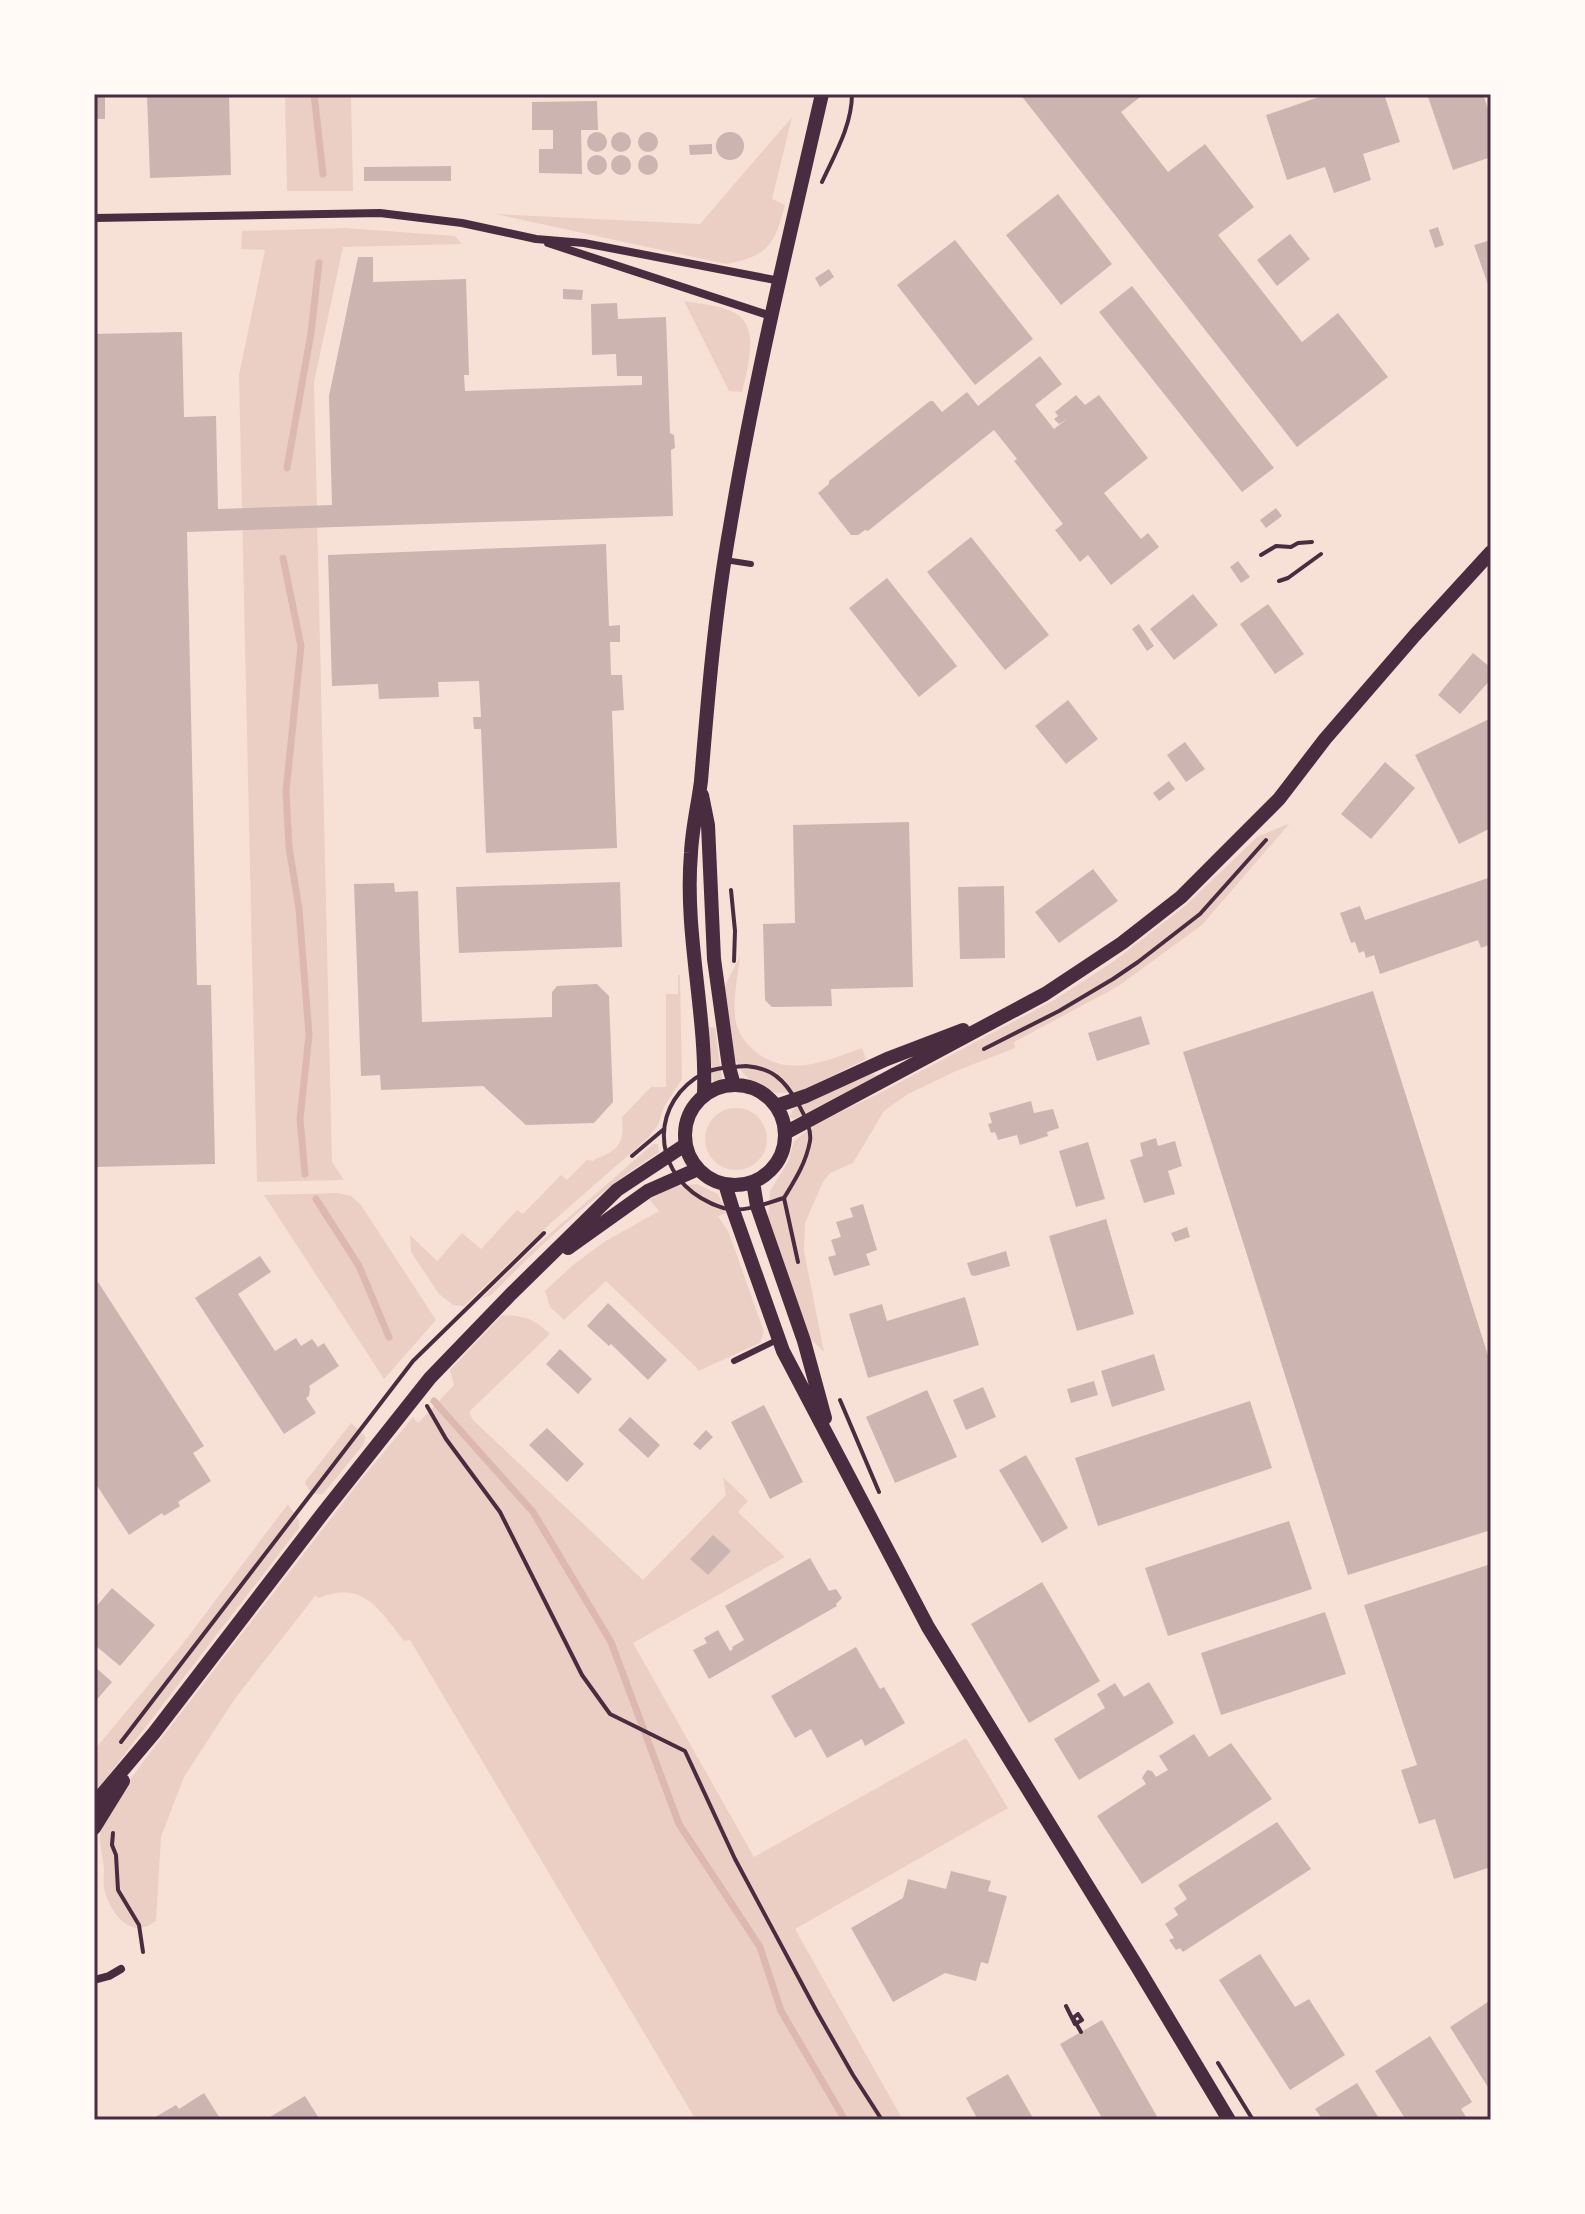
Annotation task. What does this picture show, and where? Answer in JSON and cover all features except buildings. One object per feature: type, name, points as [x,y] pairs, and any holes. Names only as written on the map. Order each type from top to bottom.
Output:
[{"type":"street","points":[[704,1095],[705,1073],[690,900],[691,852],[711,661],[741,465],[771,316],[822,94]]},
{"type":"street","points":[[94,218],[380,213],[462,223],[536,239],[584,243],[780,281]]},
{"type":"street","points":[[536,239],[771,316]]},
{"type":"street","points":[[785,1133],[1045,994],[1122,943],[1181,897],[1279,799],[1325,739],[1491,552]]},
{"type":"street","points":[[700,785],[708,825],[714,959],[734,1085]]},
{"type":"street","points":[[776,1106],[900,1054],[979,1027]]},
{"type":"street","points":[[734,1085],[757,1090],[776,1106],[785,1133],[780,1157],[773,1167],[753,1182],[735,1185],[706,1176],[698,1169],[688,1154],[684,1133],[690,1112],[704,1095],[713,1089],[734,1085]]},
{"type":"street","points":[[94,1804],[154,1733],[323,1513],[460,1346],[617,1190],[685,1145]]},
{"type":"street","points":[[531,1274],[648,1191],[698,1169]]},
{"type":"street","points":[[753,1182],[757,1206],[804,1341],[832,1444]]},
{"type":"street","points":[[725,1184],[783,1351],[928,1627],[1229,2120]]},
{"type":"street","points":[[94,1828],[154,1733]]},
{"type":"street","points":[[94,1980],[121,1969]]},
{"type":"lane","points":[[725,560],[748,564]]},
{"type":"lane","points":[[734,1361],[779,1339]]},
{"type":"path","points":[[1261,555],[1276,546],[1291,547],[1312,542]]},
{"type":"path","points":[[1279,581],[1321,554]]},
{"type":"path","points":[[746,1066],[760,1067],[784,1085]]},
{"type":"path","points":[[664,1129],[674,1100],[688,1085]]},
{"type":"path","points":[[784,1198],[799,1269]]},
{"type":"path","points":[[419,1393],[446,1439],[500,1512],[582,1675],[610,1714],[685,1751],[735,1859],[817,2012],[882,2120]]},
{"type":"path","points":[[839,1397],[881,1495]]},
{"type":"path","points":[[118,1821],[112,1845],[118,1890],[139,1925],[143,1952]]},
{"type":"path","points":[[1066,2006],[1075,2024],[1082,2020],[1078,2014],[1073,2018],[1081,2032]]},
{"type":"path","points":[[1215,2058],[1253,2120]]},
{"type":"shaded area","points":[[285,94],[351,94],[353,191],[287,191]]},
{"type":"shaded area","points":[[792,117],[772,199],[785,205],[777,230],[761,252],[740,261],[726,264],[495,214],[700,224]]},
{"type":"shaded area","points":[[346,228],[455,236],[462,244],[343,247],[314,382],[332,1162],[344,1180],[257,1182],[239,375],[265,250],[241,249],[242,231]]},
{"type":"shaded area","points":[[684,301],[723,308],[743,320],[748,328],[750,350],[742,392],[729,391]]},
{"type":"shaded area","points":[[1290,823],[1202,925],[1117,987],[1014,1042],[1015,1048],[908,1094],[884,1111],[853,1163],[830,1173],[823,1182],[805,1223],[804,1251],[824,1352],[809,1337],[768,1219],[770,1191],[788,1162],[794,1141],[814,1125],[1054,1000],[1114,961],[1185,906],[1257,837]]},
{"type":"shaded area","points":[[740,956],[735,1018],[740,1034],[756,1052],[772,1062],[798,1066],[862,1048],[866,1059],[800,1092],[775,1093],[751,1081],[734,1058],[723,990]]},
{"type":"shaded area","points":[[678,975],[682,1079],[664,1107],[658,1125],[648,1138],[552,1222],[464,1306],[453,1305],[439,1294],[411,1252],[410,1235],[437,1261],[462,1233],[481,1249],[517,1210],[523,1214],[561,1175],[567,1180],[587,1160],[593,1161],[616,1148],[622,1135],[622,1117],[651,1087],[666,1087],[666,994],[678,994]]},
{"type":"shaded area","points":[[707,1028],[715,1028],[722,1079],[719,1083],[713,1081]]},
{"type":"shaded area","points":[[871,1074],[880,1075],[794,1119],[790,1117],[793,1109]]},
{"type":"shaded area","points":[[730,1108],[742,1108],[758,1117],[765,1127],[765,1151],[758,1161],[742,1170],[730,1170],[710,1156],[705,1145],[705,1133],[719,1113]]},
{"type":"shaded area","points":[[653,1144],[658,1144],[659,1152],[592,1201],[491,1295],[481,1299],[530,1251]]},
{"type":"shaded area","points":[[697,1184],[718,1194],[727,1213],[718,1216],[729,1233],[764,1332],[760,1343],[698,1371],[606,1281],[564,1320],[550,1307],[545,1291],[573,1265],[604,1242],[659,1211],[649,1199],[676,1186]]},
{"type":"shaded area","points":[[338,1193],[351,1196],[361,1205],[436,1320],[384,1379],[264,1195]]},
{"type":"shaded area","points":[[502,1315],[528,1319],[550,1334],[469,1412],[473,1420],[643,1580],[726,1495],[723,1477],[748,1501],[738,1512],[785,1557],[633,1643],[754,1857],[966,1738],[1008,1808],[795,1929],[903,2120],[696,2120],[410,1640],[404,1641],[378,1609],[359,1596],[335,1593],[319,1598],[315,1596],[234,1700],[184,1777],[161,1837],[156,1921],[145,1927],[130,1926],[118,1916],[109,1902],[104,1888],[100,1837],[105,1817],[115,1801],[359,1482],[413,1417],[418,1423],[454,1385],[450,1370]]},
{"type":"shaded area","points":[[351,1423],[366,1437],[363,1445],[323,1494],[311,1492],[305,1482]]},
{"type":"shaded area","points":[[288,1504],[299,1521],[299,1528],[94,1794],[94,1750],[181,1646]]},
{"type":"waterway","points":[[314,94],[323,174]]},
{"type":"waterway","points":[[287,468],[311,333],[319,263]]},
{"type":"waterway","points":[[283,558],[301,646],[286,791],[309,1035],[300,1119],[305,1174]]},
{"type":"waterway","points":[[316,1199],[359,1266],[389,1337]]},
{"type":"waterway","points":[[434,1401],[533,1512],[611,1642],[679,1824],[760,1947],[781,2011],[845,2120]]}]
